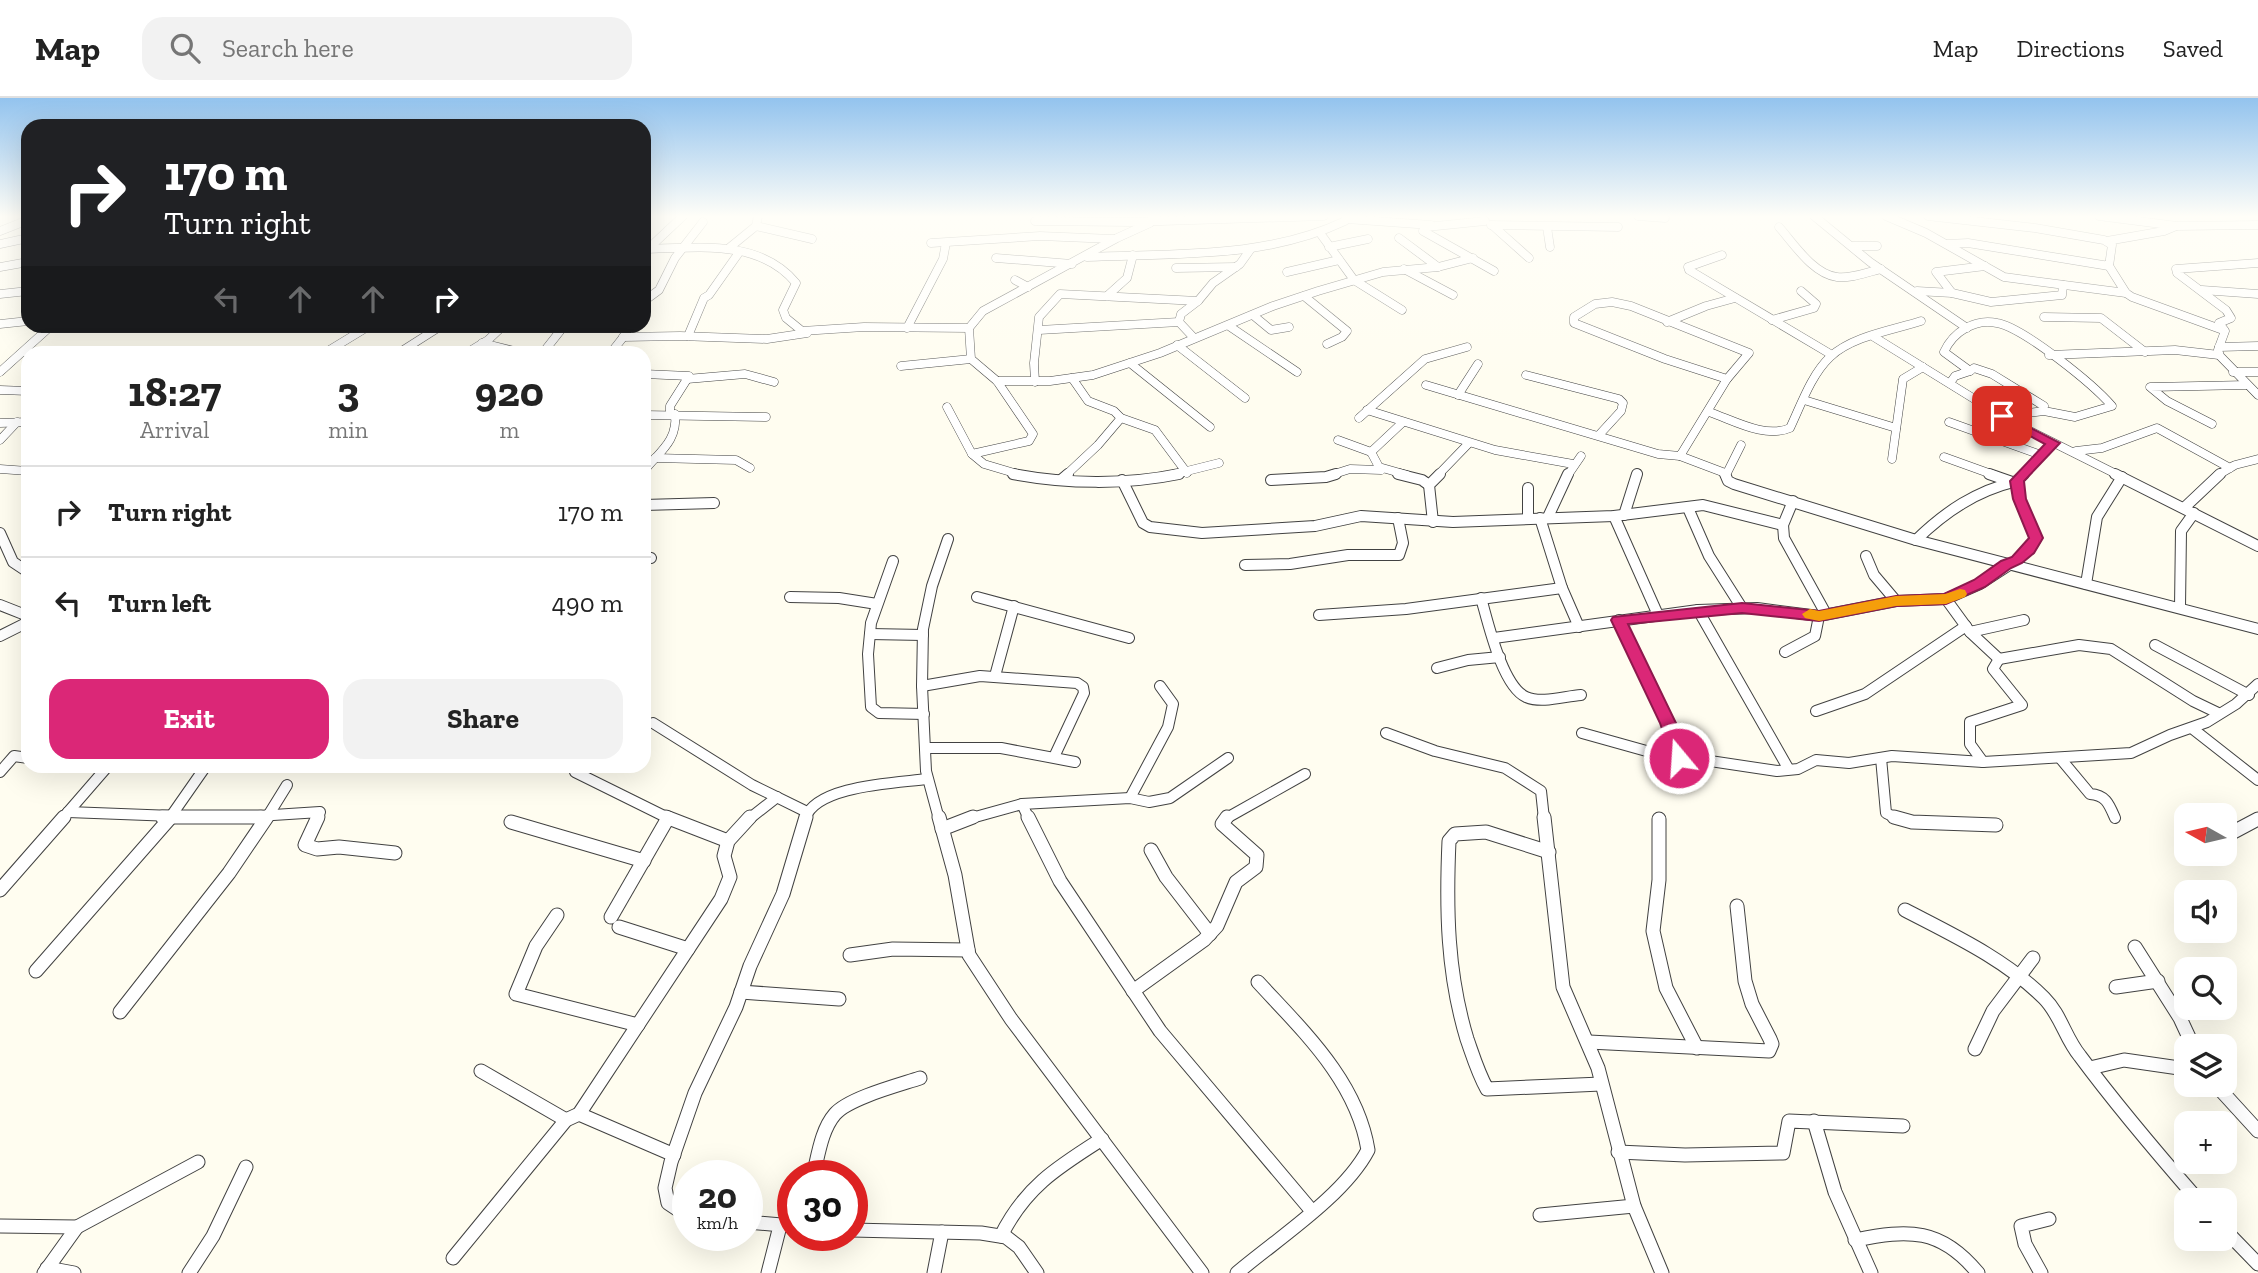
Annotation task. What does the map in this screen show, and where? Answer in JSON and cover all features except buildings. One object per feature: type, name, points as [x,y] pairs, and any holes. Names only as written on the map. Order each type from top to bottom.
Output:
[{"type":"street","points":[[651,296],[659,290],[669,271]]},
{"type":"street","points":[[688,336],[704,298],[726,271]]},
{"type":"street","points":[[785,271],[793,278],[796,286],[783,310],[786,318],[804,333]]},
{"type":"street","points":[[907,328],[937,271]]},
{"type":"street","points":[[971,359],[969,328],[975,318],[989,307],[1059,271]]},
{"type":"street","points":[[1107,296],[1127,278],[1129,271]]},
{"type":"street","points":[[1179,322],[1181,314],[1198,301],[1213,283],[1230,271]]},
{"type":"street","points":[[1287,272],[1292,271]]},
{"type":"street","points":[[1347,271],[1354,280],[1402,310]]},
{"type":"street","points":[[997,381],[1035,382],[1072,378],[1130,363],[1229,326],[1273,306],[1354,280],[1396,271]]},
{"type":"street","points":[[1407,271],[1453,295]]},
{"type":"street","points":[[1690,271],[1832,355]]},
{"type":"street","points":[[1825,271],[1832,276],[1843,276],[1868,271]]},
{"type":"street","points":[[1885,271],[1967,328]]},
{"type":"street","points":[[1947,271],[1936,272],[1952,293]]},
{"type":"street","points":[[1992,271],[2004,277],[2126,293],[2225,331]]},
{"type":"street","points":[[2113,271],[2126,293]]},
{"type":"street","points":[[2176,271],[2220,303],[2231,318],[2219,323],[2225,331]]},
{"type":"street","points":[[1015,280],[1028,287]]},
{"type":"street","points":[[1917,291],[1952,293],[1992,302],[2062,295],[2063,285]]},
{"type":"street","points":[[2202,290],[2258,294]]},
{"type":"street","points":[[1772,320],[1816,307],[1801,291]]},
{"type":"street","points":[[0,294],[21,292]]},
{"type":"street","points":[[2242,293],[2258,302]]},
{"type":"street","points":[[1035,382],[1034,363],[1039,317],[1060,295],[1198,301]]},
{"type":"street","points":[[1304,296],[1347,331],[1342,337],[1326,344]]},
{"type":"street","points":[[1667,323],[1706,306],[1735,298]]},
{"type":"street","points":[[1679,456],[1709,412],[1727,379],[1749,353],[1719,339],[1609,302],[1588,307],[1572,320],[1579,326],[1621,342],[1727,379]]},
{"type":"street","points":[[1254,316],[1271,330],[1289,327]]},
{"type":"street","points":[[2044,317],[2101,318],[2146,352]]},
{"type":"street","points":[[1709,412],[1782,432],[1790,428],[1832,355],[1921,321]]},
{"type":"street","points":[[0,324],[21,322]]},
{"type":"street","points":[[1039,330],[1179,322]]},
{"type":"street","points":[[1179,322],[1194,338]]},
{"type":"street","points":[[1970,371],[1948,356],[1944,349],[1957,332],[1975,324],[2002,323],[2101,393],[2112,406],[2075,417],[2044,411],[2002,416]]},
{"type":"street","points":[[1229,326],[1297,372]]},
{"type":"street","points":[[623,337],[767,339],[864,327],[969,328]]},
{"type":"street","points":[[2219,351],[2225,331]]},
{"type":"street","points":[[31,346],[44,333]]},
{"type":"street","points":[[336,346],[358,333]]},
{"type":"street","points":[[410,346],[430,333]]},
{"type":"street","points":[[477,346],[494,333]]},
{"type":"street","points":[[616,346],[626,333]]},
{"type":"street","points":[[1874,337],[2002,416],[2258,546]]},
{"type":"street","points":[[482,343],[490,346]]},
{"type":"street","points":[[1177,345],[1245,398]]},
{"type":"street","points":[[1359,418],[1425,359],[1467,346]]},
{"type":"street","points":[[2049,355],[2219,351],[2258,346]]},
{"type":"street","points":[[2219,351],[2233,372],[2258,395]]},
{"type":"street","points":[[0,372],[4,365],[21,354]]},
{"type":"street","points":[[901,366],[971,359],[997,381],[1033,437],[1022,443],[972,454]]},
{"type":"street","points":[[1130,363],[1210,427]]},
{"type":"street","points":[[1458,395],[1478,364]]},
{"type":"street","points":[[1892,459],[1903,379],[1923,367]]},
{"type":"street","points":[[1950,383],[1955,376],[1974,368],[1992,374],[2044,406]]},
{"type":"street","points":[[2233,372],[2258,372]]},
{"type":"street","points":[[651,374],[689,376],[670,406],[677,422],[674,439],[656,458]]},
{"type":"street","points":[[687,379],[715,375],[766,376],[774,382]]},
{"type":"street","points":[[1526,375],[1619,399],[1623,403],[1621,411],[1599,435]]},
{"type":"street","points":[[1072,378],[1088,401],[1114,411],[1121,418],[1155,430],[1187,473]]},
{"type":"street","points":[[1426,385],[1658,454],[1679,456],[1725,472]]},
{"type":"street","points":[[2212,424],[2167,401],[2150,387],[2247,385]]},
{"type":"street","points":[[0,390],[21,391]]},
{"type":"street","points":[[1804,400],[1896,428]]},
{"type":"street","points":[[947,407],[975,460],[1001,473],[1032,479],[1122,480],[1187,473],[1219,463]]},
{"type":"street","points":[[1367,410],[1469,443],[1530,459],[1573,464]]},
{"type":"street","points":[[651,415],[766,417]]},
{"type":"street","points":[[1062,479],[1098,445],[1121,418]]},
{"type":"street","points":[[0,440],[17,422]]},
{"type":"street","points":[[0,423],[21,422]]},
{"type":"street","points":[[1371,452],[1403,422]]},
{"type":"street","points":[[1950,422],[2041,455]]},
{"type":"street","points":[[2073,451],[2102,448],[2157,428],[2230,468]]},
{"type":"street","points":[[1338,440],[1371,452]]},
{"type":"street","points":[[1429,485],[1469,443]]},
{"type":"street","points":[[1916,540],[1933,523],[1965,500],[1988,487],[2014,481],[2053,443]]},
{"type":"street","points":[[1741,445],[1725,472],[1728,481],[1734,484],[2006,565],[2146,602],[2180,607],[2258,629]]},
{"type":"street","points":[[1371,452],[1374,466],[1381,470]]},
{"type":"street","points":[[1579,626],[1562,588],[1544,518],[1573,464],[1581,456]]},
{"type":"street","points":[[1944,457],[2014,481]]},
{"type":"street","points":[[656,458],[690,461],[736,460],[750,468]]},
{"type":"street","points":[[2184,508],[2194,503],[2216,476],[2237,463],[2258,459]]},
{"type":"street","points":[[0,469],[21,470]]},
{"type":"street","points":[[1271,481],[1326,477],[1350,469],[1381,470],[1421,478],[1429,485],[1433,522]]},
{"type":"street","points":[[1637,474],[1619,515],[1658,615]]},
{"type":"street","points":[[2086,584],[2097,516],[2122,478]]},
{"type":"street","points":[[1122,480],[1143,523],[1164,530],[1202,533],[1315,526],[1361,516],[1433,522],[1528,519],[1619,515],[1688,509],[1703,505],[1783,525]]},
{"type":"street","points":[[1494,638],[1698,610],[1742,608],[1822,615],[1896,601],[1946,599],[1980,584],[2017,560],[2029,550],[2036,538],[2014,481]]},
{"type":"street","points":[[1528,488],[1528,519]]},
{"type":"street","points":[[1785,652],[1816,637],[1822,615],[1784,538],[1783,525],[1793,502]]},
{"type":"street","points":[[651,505],[714,503]]},
{"type":"street","points":[[1688,509],[1709,556],[1742,608]]},
{"type":"street","points":[[2180,607],[2181,531],[2194,513]]},
{"type":"street","points":[[1245,565],[1290,564],[1348,555],[1399,555],[1403,550],[1403,543],[1398,519]]},
{"type":"street","points":[[0,533],[13,561],[21,570]]},
{"type":"street","points":[[948,539],[932,586],[923,635],[925,748],[927,779],[955,875],[968,950],[982,979],[1010,1019],[1202,1273]]},
{"type":"street","points":[[1867,556],[1874,575],[1896,601]]},
{"type":"street","points":[[893,561],[877,604],[870,634],[871,707],[879,713],[924,714]]},
{"type":"street","points":[[1319,615],[1406,609],[1562,588]]},
{"type":"street","points":[[790,597],[839,598],[877,604]]},
{"type":"street","points":[[977,597],[1129,638]]},
{"type":"street","points":[[1481,598],[1500,657],[1515,690],[1522,696],[1534,699],[1581,695]]},
{"type":"street","points":[[1946,599],[1968,629],[1999,659]]},
{"type":"street","points":[[0,605],[21,613]]},
{"type":"street","points":[[995,676],[1014,606]]},
{"type":"street","points":[[1698,610],[1788,768]]},
{"type":"street","points":[[1619,620],[1668,723],[1679,758]]},
{"type":"street","points":[[1816,711],[1865,694],[1968,629],[2024,620]]},
{"type":"street","points":[[0,636],[21,626]]},
{"type":"street","points":[[870,634],[923,635]]},
{"type":"street","points":[[1983,762],[1969,743],[1967,731],[1970,722],[2022,705],[1993,669],[1999,659],[2079,645],[2110,649],[2193,701],[2218,713]]},
{"type":"street","points":[[2155,645],[2256,688]]},
{"type":"street","points":[[1437,668],[1468,660],[1500,657]]},
{"type":"street","points":[[922,686],[972,676],[1077,683],[1083,687],[1084,693],[1054,757]]},
{"type":"street","points":[[1130,798],[1168,727],[1173,704],[1160,686]]},
{"type":"street","points":[[1582,733],[1679,758],[1777,771],[1798,769],[1816,760],[1849,763],[1908,756],[1983,762],[2138,753],[2170,735],[2193,729],[2256,688]]},
{"type":"street","points":[[653,723],[752,785],[807,812]]},
{"type":"street","points":[[2193,729],[2258,780]]},
{"type":"street","points":[[1386,733],[1435,751],[1505,768],[1534,784],[1541,791],[1563,987],[1589,1042],[1634,1206],[1662,1273]]},
{"type":"street","points":[[925,748],[985,745],[1075,762]]},
{"type":"street","points":[[0,772],[14,756],[21,757]]},
{"type":"street","points":[[942,829],[981,814],[1022,804],[1130,798],[1149,802],[1170,798],[1228,758]]},
{"type":"street","points":[[1881,758],[1886,813],[1893,818],[1908,823],[1940,821],[1996,825]]},
{"type":"street","points":[[2060,758],[2090,794],[2101,795],[2109,803],[2115,817]]},
{"type":"street","points":[[0,890],[102,773]]},
{"type":"street","points":[[36,971],[170,818],[201,773]]},
{"type":"street","points":[[577,773],[668,818],[728,841]]},
{"type":"street","points":[[1133,991],[1217,926],[1236,882],[1256,867],[1257,855],[1222,824],[1235,812],[1305,774]]},
{"type":"street","points":[[673,1160],[695,1093],[783,894],[807,812],[833,794],[927,779]]},
{"type":"street","points":[[121,1012],[207,903],[268,819],[287,785]]},
{"type":"street","points":[[453,1258],[573,1117],[638,1025],[721,899],[730,877],[724,856],[728,841],[754,813],[777,797]]},
{"type":"street","points":[[1022,804],[1060,881],[1133,991],[1182,1059],[1311,1210]]},
{"type":"street","points":[[68,812],[170,818],[268,819],[320,812],[305,845],[317,849],[339,847],[395,853]]},
{"type":"street","points":[[668,818],[615,922],[688,949]]},
{"type":"street","points":[[1659,819],[1658,880],[1653,931],[1658,963],[1666,988],[1697,1048]]},
{"type":"street","points":[[2237,830],[2258,819]]},
{"type":"street","points":[[512,822],[644,861]]},
{"type":"street","points":[[1549,852],[1486,832],[1455,834],[1449,841],[1446,908],[1450,979],[1461,1023],[1480,1078],[1487,1089],[1601,1084]]},
{"type":"street","points":[[1151,850],[1166,877],[1210,933]]},
{"type":"street","points":[[1589,1042],[1769,1051],[1772,1044],[1753,1006],[1744,975],[1737,905]]},
{"type":"street","points":[[1905,910],[1968,943],[2019,976],[2056,1011],[2077,1053],[2152,1149],[2187,1188]]},
{"type":"street","points":[[557,915],[536,946],[516,994],[638,1025]]},
{"type":"street","points":[[2135,947],[2158,981],[2187,1034]]},
{"type":"street","points":[[850,955],[893,949],[968,950]]},
{"type":"street","points":[[1975,1049],[1993,1011],[2033,958]]},
{"type":"street","points":[[2116,987],[2158,981]]},
{"type":"street","points":[[1237,1273],[1339,1188],[1360,1165],[1368,1150],[1352,1100],[1326,1057],[1258,982]]},
{"type":"street","points":[[741,992],[839,999]]},
{"type":"street","points":[[2090,1068],[2124,1060],[2174,1067]]},
{"type":"street","points":[[481,1071],[573,1117],[674,1154]]},
{"type":"street","points":[[819,1160],[836,1112],[847,1104],[873,1097],[920,1078]]},
{"type":"street","points":[[2227,1097],[2258,1131]]},
{"type":"street","points":[[1618,1152],[1685,1156],[1783,1153],[1789,1121],[1903,1126]]},
{"type":"street","points":[[1814,1121],[1835,1192],[1871,1273]]},
{"type":"street","points":[[1001,1236],[1011,1212],[1027,1190],[1102,1139]]},
{"type":"street","points":[[45,1271],[77,1227],[198,1162]]},
{"type":"street","points":[[672,1162],[666,1188],[668,1203],[672,1206]]},
{"type":"street","points":[[189,1273],[213,1236],[246,1167]]},
{"type":"street","points":[[1540,1215],[1634,1206]]},
{"type":"street","points":[[2041,1273],[2025,1244],[2021,1226],[2049,1219]]},
{"type":"street","points":[[0,1226],[77,1227]]},
{"type":"street","points":[[868,1230],[1001,1236],[1019,1247],[1037,1273]]},
{"type":"street","points":[[934,1273],[942,1232]]},
{"type":"street","points":[[1855,1240],[1895,1233],[1931,1234],[1957,1251],[1978,1273]]},
{"type":"street","points":[[2237,1242],[2258,1264]]},
{"type":"street","points":[[768,1273],[777,1250]]},
{"type":"street","points":[[45,1271],[74,1273]]},
{"type":"slow traffic","points":[[1810,614],[1819,616],[1896,601],[1946,599],[1960,594]]},
{"type":"route","points":[[1679,758],[1668,723],[1619,620],[1698,610],[1742,608],[1819,616],[1896,601],[1946,599],[1980,584],[2017,560],[2029,550],[2036,538],[2019,499],[2017,481],[2053,443],[2002,416]]}]
